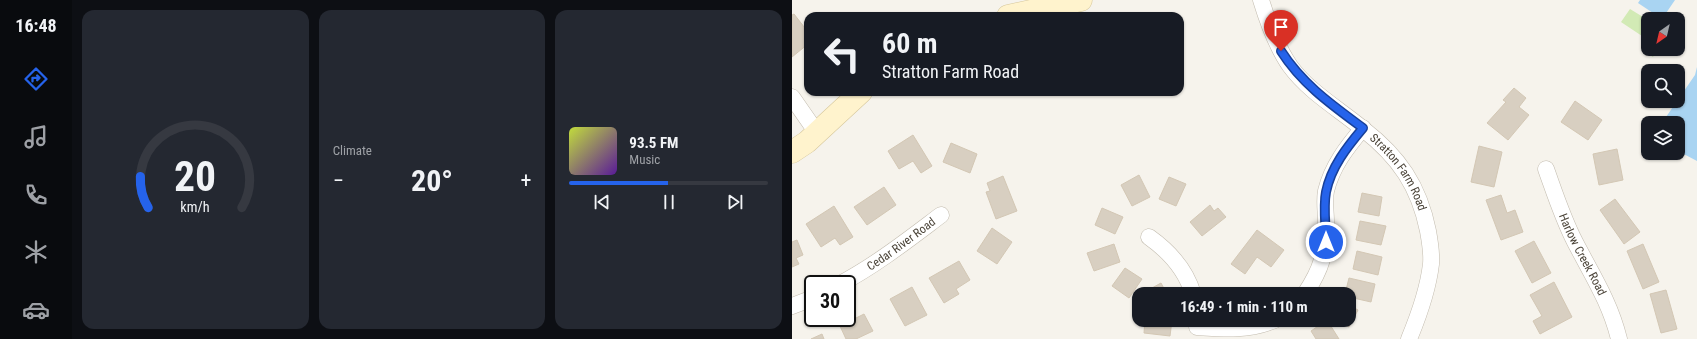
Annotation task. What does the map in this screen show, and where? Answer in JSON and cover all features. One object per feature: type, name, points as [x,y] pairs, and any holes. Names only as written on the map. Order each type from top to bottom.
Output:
[{"type":"main road","points":[[1026,12],[1081,0]]},
{"type":"main road","points":[[792,152],[817,133],[857,96]]},
{"type":"street","name":"Stratton Farm Road","points":[[1261,0],[1273,36],[1290,66],[1320,96],[1363,128],[1396,160],[1416,192],[1424,210],[1430,244],[1431,262],[1420,312],[1409,339]]},
{"type":"street","points":[[792,97],[817,133]]},
{"type":"street","points":[[1310,287],[1317,276],[1323,260],[1326,242],[1326,193],[1330,180],[1336,164],[1344,150],[1363,128]]},
{"type":"street","name":"Harlow Creek Road","points":[[1546,168],[1561,212],[1574,242],[1608,305],[1619,339]]},
{"type":"street","name":"Cedar River Road","points":[[856,275],[941,216]]},
{"type":"street","points":[[1149,237],[1168,252],[1182,268],[1191,287]]},
{"type":"street","points":[[792,306],[804,301]]},
{"type":"street","points":[[1196,329],[1236,329],[1254,327]]},
{"type":"green space","points":[[1630,9],[1641,16],[1641,35],[1621,22]]},
{"type":"water","points":[[1640,0],[1675,0],[1667,12],[1652,12],[1638,3]]},
{"type":"water","points":[[1697,67],[1697,161],[1685,155],[1685,116],[1667,116],[1672,108],[1685,108],[1685,89],[1695,75]]},
{"type":"building","points":[[794,14],[804,27],[804,47],[792,57],[792,15]]},
{"type":"building","points":[[1514,88],[1526,98],[1519,107],[1529,115],[1508,140],[1487,123],[1506,102],[1503,100]]},
{"type":"building","points":[[1575,101],[1602,120],[1588,140],[1561,122]]},
{"type":"building","points":[[913,135],[932,166],[921,173],[913,161],[899,169],[888,151]]},
{"type":"building","points":[[951,143],[977,154],[970,173],[943,162]]},
{"type":"building","points":[[1479,146],[1502,152],[1494,187],[1471,182]]},
{"type":"building","points":[[1617,149],[1623,180],[1599,185],[1593,154]]},
{"type":"building","points":[[1139,175],[1150,197],[1132,206],[1121,185]]},
{"type":"building","points":[[1003,176],[1017,211],[996,219],[986,192],[990,191],[987,183]]},
{"type":"building","points":[[1169,177],[1186,184],[1176,206],[1159,199]]},
{"type":"building","points":[[884,187],[896,205],[867,225],[854,207]]},
{"type":"building","points":[[1362,193],[1382,197],[1379,216],[1358,212]]},
{"type":"building","points":[[1501,195],[1507,213],[1515,210],[1523,232],[1501,240],[1486,200]]},
{"type":"building","points":[[1615,199],[1640,232],[1624,244],[1600,210]]},
{"type":"building","points":[[1210,205],[1214,211],[1218,208],[1226,217],[1202,236],[1190,222]]},
{"type":"building","points":[[834,206],[853,237],[840,245],[835,238],[821,247],[806,224]]},
{"type":"building","points":[[1102,208],[1123,217],[1115,234],[1095,225]]},
{"type":"building","points":[[1360,221],[1386,226],[1381,245],[1356,240]]},
{"type":"building","points":[[992,228],[1012,242],[997,264],[977,251]]},
{"type":"building","points":[[1257,230],[1284,250],[1271,267],[1257,257],[1245,274],[1231,264]]},
{"type":"building","points":[[797,240],[803,255],[796,258],[799,264],[792,267],[792,242]]},
{"type":"building","points":[[1534,241],[1551,273],[1532,283],[1515,251]]},
{"type":"building","points":[[1114,244],[1120,262],[1094,271],[1087,253]]},
{"type":"building","points":[[1643,244],[1659,282],[1643,289],[1627,251]]},
{"type":"building","points":[[1357,251],[1382,257],[1378,275],[1353,269]]},
{"type":"building","points":[[959,261],[970,280],[956,289],[959,294],[944,303],[929,278]]},
{"type":"building","points":[[1125,268],[1142,279],[1137,287],[1132,287],[1132,294],[1129,298],[1112,286]]},
{"type":"building","points":[[1349,278],[1375,284],[1371,302],[1356,299],[1356,287],[1347,287]]},
{"type":"building","points":[[1554,282],[1572,317],[1540,334],[1533,321],[1542,316],[1530,295]]},
{"type":"building","points":[[1161,283],[1163,287],[1154,287]]},
{"type":"building","points":[[912,287],[927,315],[905,326],[890,299]]},
{"type":"building","points":[[1666,290],[1677,329],[1661,333],[1650,294]]},
{"type":"building","points":[[864,314],[873,331],[856,339],[846,339],[840,327],[856,327],[856,318]]},
{"type":"building","points":[[1144,327],[1171,327],[1170,336],[1144,333]]},
{"type":"building","points":[[1317,327],[1331,327],[1339,339],[1316,339],[1311,331]]},
{"type":"building","points":[[822,334],[824,339],[811,339]]},
{"type":"route","points":[[1281,51],[1290,66],[1320,96],[1363,128],[1344,150],[1336,164],[1330,180],[1326,193],[1326,242]]}]
